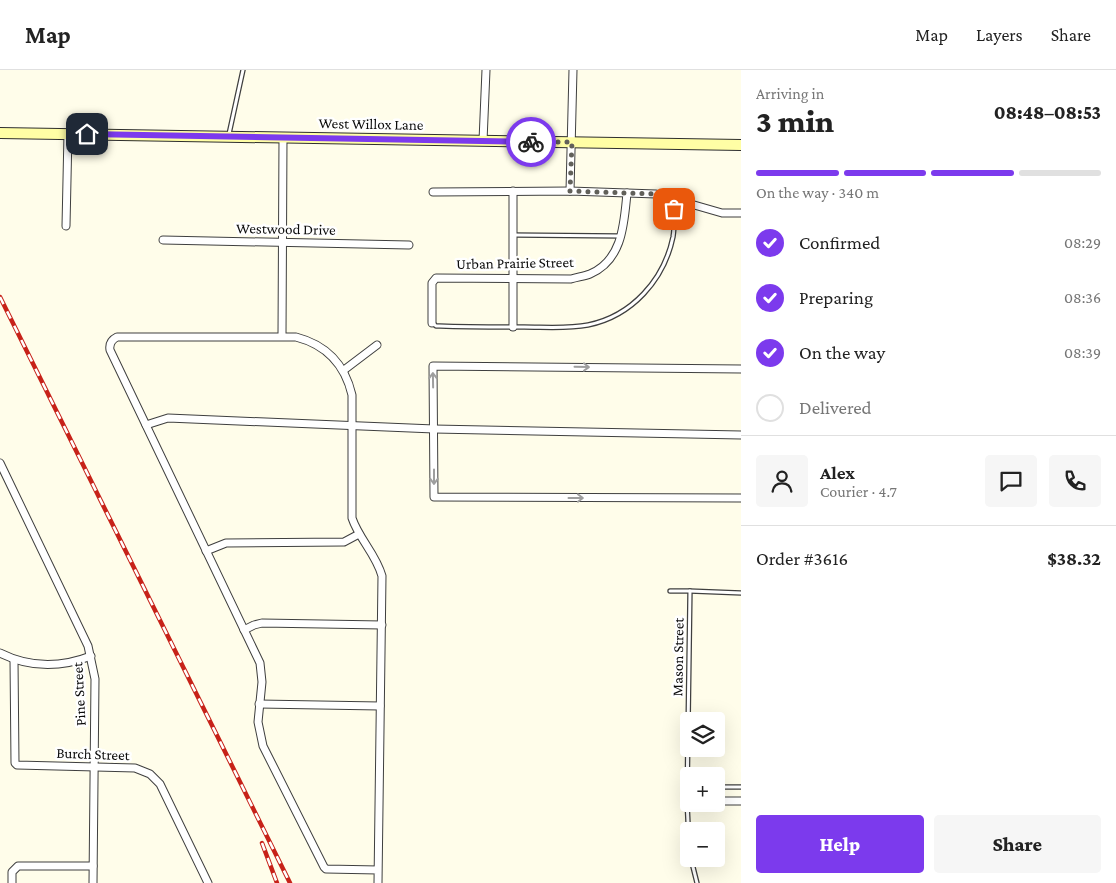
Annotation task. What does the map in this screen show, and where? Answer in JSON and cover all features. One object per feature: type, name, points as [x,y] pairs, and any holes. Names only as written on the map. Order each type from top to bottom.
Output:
[{"type":"main road","name":"West Willox Lane","points":[[0,133],[741,145]]},
{"type":"street","points":[[483,141],[486,70]]},
{"type":"street","points":[[570,191],[573,70]]},
{"type":"street","points":[[66,226],[68,134]]},
{"type":"street","points":[[282,336],[284,242],[283,138]]},
{"type":"street","points":[[513,191],[513,327]]},
{"type":"street","points":[[433,192],[570,191],[656,194],[722,213],[741,213]]},
{"type":"street","name":"Urban Prairie Street","points":[[432,323],[432,283],[436,278],[572,279],[592,274],[609,260],[622,236],[627,193]]},
{"type":"street","name":"Westwood Drive","points":[[163,240],[409,245]]},
{"type":"street","points":[[378,870],[326,869],[324,867],[263,746],[258,722],[258,704],[262,682],[262,672],[258,658],[110,350],[110,342],[114,338],[296,337],[318,345],[336,360],[344,370],[352,395],[352,518],[359,534],[376,560],[382,576],[378,883]]},
{"type":"street","points":[[344,370],[377,345]]},
{"type":"street","points":[[741,369],[433,366],[434,497],[741,498]]},
{"type":"street","points":[[146,425],[168,418],[434,429],[741,435]]},
{"type":"street","name":"Pine Street","points":[[0,464],[88,646],[91,656],[95,679],[93,883]]},
{"type":"street","points":[[206,551],[226,543],[344,542],[359,534]]},
{"type":"street","points":[[244,630],[262,623],[382,625]]},
{"type":"street","points":[[0,653],[14,660],[50,666],[91,656]]},
{"type":"street","name":"Burch Street","points":[[14,660],[15,763],[17,765],[135,768],[150,774],[156,780],[208,883]]},
{"type":"street","points":[[258,704],[380,706]]},
{"type":"street","points":[[725,801],[741,801]]},
{"type":"street","points":[[12,883],[12,872],[18,866],[93,866]]},
{"type":"lane","points":[[229,137],[244,70]]},
{"type":"lane","points":[[432,323],[436,326],[564,327],[586,325],[613,316],[639,299],[652,285],[661,271],[668,254],[674,228],[675,199]]},
{"type":"lane","points":[[513,236],[622,236]]},
{"type":"lane","name":"Mason Street","points":[[688,767],[690,591]]},
{"type":"lane","points":[[670,592],[741,593]]},
{"type":"lane","points":[[725,787],[741,787]]},
{"type":"lane","points":[[693,867],[697,883]]},
{"type":"railway","points":[[0,297],[290,883]]},
{"type":"railway","points":[[262,843],[277,883]]},
{"type":"way so far","points":[[531,142],[572,142],[570,191],[656,194],[675,199],[674,209]]},
{"type":"route","points":[[87,134],[531,142]]}]
